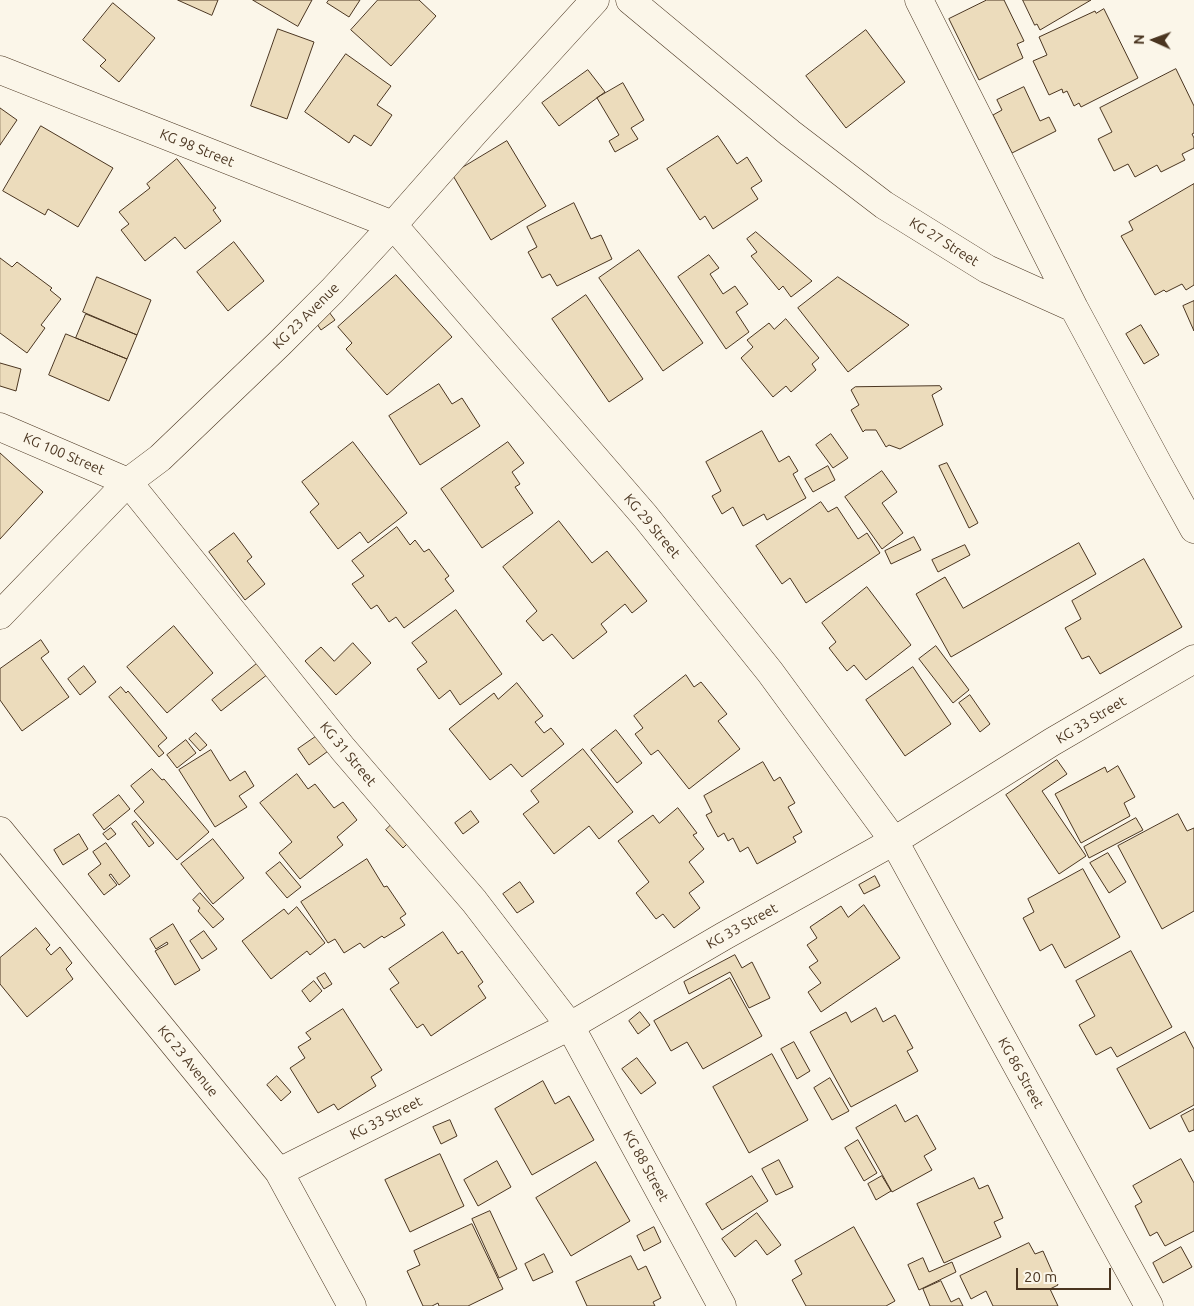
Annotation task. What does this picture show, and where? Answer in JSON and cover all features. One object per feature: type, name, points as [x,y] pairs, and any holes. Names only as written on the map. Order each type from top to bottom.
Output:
[{"type":"street","name":"KG 27 Street","points":[[630,0],[790,133],[884,205],[987,269],[1074,308]]},
{"type":"street","points":[[919,0],[1074,308],[1194,529]]},
{"type":"street","name":"KG 23 Avenue","points":[[0,615],[128,482],[160,458],[332,291],[393,225],[588,2]]},
{"type":"street","name":"KG 98 Street","points":[[0,70],[393,225]]},
{"type":"street","name":"KG 29 Street","points":[[393,225],[644,516],[770,672],[894,841]]},
{"type":"street","name":"KG 100 Street","points":[[0,427],[128,482]]},
{"type":"street","name":"KG 31 Street","points":[[128,482],[343,749],[474,901],[570,1026]]},
{"type":"street","name":"KG 33 Street","points":[[279,1172],[570,1026],[724,936],[894,841],[1052,742],[1194,659]]},
{"type":"street","name":"KG 23 Avenue","points":[[0,831],[279,1172],[352,1306]]},
{"type":"street","name":"KG 86 Street","points":[[894,841],[1148,1306]]},
{"type":"street","name":"KG 88 Street","points":[[570,1026],[722,1306]]},
{"type":"building","points":[[178,0],[218,0],[212,15]]},
{"type":"building","points":[[253,0],[312,0],[298,26]]},
{"type":"building","points":[[329,0],[360,0],[349,17],[327,3]]},
{"type":"building","points":[[378,0],[419,0],[436,16],[391,66],[351,30]]},
{"type":"building","points":[[987,0],[1004,0],[1024,41],[1017,44],[1023,58],[979,80],[949,19]]},
{"type":"building","points":[[1023,0],[1091,0],[1040,30],[1037,24],[1035,25]]},
{"type":"building","points":[[113,3],[155,38],[119,82],[100,66],[106,60],[83,40]]},
{"type":"building","points":[[1104,9],[1138,78],[1081,107],[1079,103],[1074,106],[1067,91],[1063,93],[1062,89],[1049,95],[1033,61],[1047,55],[1039,37],[1095,11],[1096,13]]},
{"type":"building","points":[[278,29],[314,42],[287,119],[251,106]]},
{"type":"building","points":[[866,30],[905,82],[846,128],[806,76]]},
{"type":"building","points":[[346,54],[391,86],[377,105],[392,115],[371,146],[354,135],[349,143],[305,112]]},
{"type":"building","points":[[1176,69],[1194,106],[1194,133],[1192,134],[1194,148],[1182,154],[1185,160],[1161,172],[1157,165],[1135,177],[1128,164],[1114,171],[1098,139],[1112,132],[1100,108]]},
{"type":"building","points":[[588,70],[605,92],[559,126],[542,103]]},
{"type":"building","points":[[623,83],[644,120],[631,128],[638,139],[615,152],[609,141],[619,135],[597,98]]},
{"type":"building","points":[[1024,87],[1040,121],[1049,117],[1056,131],[1012,153],[993,115],[1002,110],[997,100]]},
{"type":"building","points":[[0,108],[17,120],[0,145]]},
{"type":"building","points":[[41,126],[113,168],[78,227],[48,209],[45,215],[3,191]]},
{"type":"building","points":[[718,136],[737,164],[747,157],[762,181],[751,188],[758,199],[713,229],[705,216],[700,220],[667,169]]},
{"type":"building","points":[[507,141],[546,206],[491,240],[452,174]]},
{"type":"building","points":[[177,159],[216,208],[213,210],[221,221],[185,249],[175,237],[145,261],[121,230],[129,224],[119,212],[150,188],[147,184]]},
{"type":"building","points":[[1194,184],[1194,285],[1186,290],[1182,284],[1155,295],[1121,236],[1133,230],[1129,222]]},
{"type":"building","points":[[574,203],[591,239],[601,235],[612,259],[557,286],[550,274],[542,278],[528,252],[537,247],[527,227]]},
{"type":"building","points":[[756,232],[812,281],[791,297],[783,286],[779,290],[751,256],[757,252],[747,239]]},
{"type":"building","points":[[234,242],[264,281],[228,311],[197,272]]},
{"type":"building","points":[[639,250],[703,343],[663,371],[599,278]]},
{"type":"building","points":[[709,255],[719,268],[710,274],[723,294],[735,286],[748,304],[736,312],[749,332],[726,349],[678,277]]},
{"type":"building","points":[[0,258],[12,267],[17,262],[52,288],[50,290],[61,299],[41,325],[45,328],[27,353],[0,333]]},
{"type":"building","points":[[396,275],[452,337],[387,395],[346,349],[352,343],[338,327]]},
{"type":"building","points":[[97,277],[151,300],[137,335],[83,312]]},
{"type":"building","points":[[838,277],[909,325],[848,372],[798,308]]},
{"type":"building","points":[[586,295],[643,379],[609,402],[552,319]]},
{"type":"building","points":[[1194,301],[1194,331],[1183,306]]},
{"type":"building","points":[[326,308],[335,320],[321,330],[313,318]]},
{"type":"building","points":[[86,314],[137,335],[127,359],[76,338]]},
{"type":"building","points":[[786,319],[819,358],[812,364],[816,370],[791,392],[786,386],[773,397],[741,358],[753,347],[747,340],[769,323],[774,329]]},
{"type":"building","points":[[1141,325],[1159,355],[1144,364],[1126,334]]},
{"type":"building","points":[[66,334],[127,359],[109,401],[49,375]]},
{"type":"building","points":[[0,363],[21,369],[16,391],[0,386]]},
{"type":"building","points":[[439,384],[452,404],[462,398],[480,426],[420,465],[389,416]]},
{"type":"building","points":[[940,386],[942,389],[932,395],[943,425],[900,449],[889,445],[886,447],[876,430],[865,430],[863,432],[851,410],[859,405],[851,390],[855,387]]},
{"type":"building","points":[[762,431],[779,462],[789,456],[798,471],[793,474],[806,498],[767,520],[764,514],[743,526],[733,507],[722,514],[712,496],[721,491],[706,462]]},
{"type":"building","points":[[831,434],[848,458],[833,468],[816,445]]},
{"type":"building","points":[[353,442],[407,513],[368,543],[360,532],[338,549],[310,512],[319,504],[302,482]]},
{"type":"building","points":[[508,442],[524,463],[512,472],[520,484],[515,487],[533,513],[482,548],[441,489]]},
{"type":"building","points":[[0,453],[43,492],[0,539]]},
{"type":"building","points":[[947,463],[978,523],[969,528],[939,466]]},
{"type":"building","points":[[828,466],[835,480],[813,492],[805,479]]},
{"type":"building","points":[[882,471],[897,492],[882,503],[903,533],[882,549],[845,497]]},
{"type":"building","points":[[821,502],[828,512],[837,507],[858,539],[867,533],[880,553],[806,603],[790,578],[782,584],[756,546]]},
{"type":"building","points":[[559,521],[592,563],[607,551],[647,601],[632,613],[625,604],[601,624],[607,632],[573,659],[552,634],[543,641],[526,621],[537,611],[503,567]]},
{"type":"building","points":[[397,527],[410,545],[415,540],[424,552],[429,549],[449,576],[445,579],[454,591],[404,628],[396,617],[389,622],[377,605],[371,609],[352,584],[364,576],[352,561]]},
{"type":"building","points":[[234,533],[252,557],[247,561],[265,584],[245,600],[209,552]]},
{"type":"building","points":[[914,537],[921,550],[891,564],[885,551]]},
{"type":"building","points":[[1079,543],[1096,574],[951,657],[916,594],[945,577],[963,608]]},
{"type":"building","points":[[965,545],[970,555],[938,572],[932,560]]},
{"type":"building","points":[[1144,559],[1182,627],[1100,674],[1089,656],[1082,659],[1065,628],[1081,619],[1072,601]]},
{"type":"building","points":[[867,587],[911,645],[866,680],[854,665],[847,671],[829,648],[836,642],[822,623]]},
{"type":"building","points":[[456,610],[502,674],[460,705],[450,690],[439,699],[417,669],[427,662],[412,643]]},
{"type":"building","points":[[174,626],[213,673],[167,713],[127,667]]},
{"type":"building","points":[[41,640],[49,652],[41,658],[69,697],[22,731],[0,700],[0,669]]},
{"type":"building","points":[[353,643],[371,663],[336,695],[305,661],[321,647],[334,661]]},
{"type":"building","points":[[936,646],[969,690],[953,703],[919,659]]},
{"type":"building","points":[[259,662],[268,674],[221,711],[212,700]]},
{"type":"building","points":[[84,666],[96,682],[80,695],[68,679]]},
{"type":"building","points":[[913,667],[951,724],[905,756],[866,700]]},
{"type":"building","points":[[686,675],[694,687],[701,682],[727,714],[718,721],[740,749],[689,789],[658,750],[651,755],[635,734],[643,728],[634,716]]},
{"type":"building","points":[[517,683],[543,716],[535,722],[544,733],[551,728],[564,744],[522,777],[511,764],[490,780],[449,729],[494,693],[498,699]]},
{"type":"building","points":[[121,687],[126,693],[128,691],[167,738],[158,746],[164,753],[159,757],[109,697]]},
{"type":"building","points":[[970,695],[990,724],[980,732],[959,703]]},
{"type":"building","points":[[616,730],[642,763],[617,783],[591,750]]},
{"type":"building","points":[[324,731],[335,746],[309,765],[298,749]]},
{"type":"building","points":[[196,733],[207,745],[200,751],[189,739]]},
{"type":"building","points":[[186,740],[196,753],[177,768],[167,755]]},
{"type":"building","points":[[583,749],[633,812],[599,839],[589,826],[554,854],[523,814],[539,802],[531,791]]},
{"type":"building","points":[[211,750],[230,781],[245,771],[254,786],[239,796],[247,807],[215,827],[179,770]]},
{"type":"building","points":[[1057,760],[1067,774],[1042,791],[1086,856],[1059,874],[1006,795]]},
{"type":"building","points":[[763,762],[774,781],[780,777],[795,803],[788,807],[802,832],[793,837],[796,842],[757,864],[748,847],[740,852],[733,838],[728,841],[724,833],[718,837],[706,815],[712,812],[704,796]]},
{"type":"building","points":[[1118,766],[1135,797],[1124,803],[1130,816],[1081,843],[1055,794],[1105,767],[1107,772]]},
{"type":"building","points":[[152,769],[162,780],[164,779],[209,832],[177,860],[134,811],[144,802],[131,786]]},
{"type":"building","points":[[297,774],[308,789],[315,784],[334,808],[343,802],[357,820],[337,837],[343,845],[300,879],[279,853],[292,842],[260,803]]},
{"type":"building","points":[[119,795],[130,809],[104,830],[93,815]]},
{"type":"building","points":[[678,808],[697,833],[693,835],[704,849],[689,862],[704,882],[689,893],[700,908],[674,928],[663,914],[656,919],[636,893],[649,882],[618,841],[653,815],[659,823]]},
{"type":"building","points":[[471,811],[479,822],[463,834],[455,823]]},
{"type":"building","points":[[1178,814],[1187,831],[1194,828],[1194,911],[1162,929],[1118,846]]},
{"type":"building","points":[[1136,818],[1143,830],[1089,858],[1084,847]]},
{"type":"building","points":[[136,821],[154,843],[149,847],[132,824]]},
{"type":"building","points":[[391,825],[408,843],[403,848],[386,830]]},
{"type":"building","points":[[111,828],[116,834],[108,840],[103,834]]},
{"type":"building","points":[[79,834],[88,849],[63,865],[54,850]]},
{"type":"building","points":[[213,839],[244,878],[213,904],[181,864]]},
{"type":"building","points":[[106,843],[130,876],[119,885],[111,874],[109,875],[117,885],[104,895],[88,874],[101,864],[93,852]]},
{"type":"building","points":[[1108,853],[1126,882],[1109,893],[1090,863]]},
{"type":"building","points":[[367,859],[384,887],[387,886],[406,914],[400,918],[405,925],[384,938],[382,936],[364,948],[360,943],[344,953],[335,939],[328,943],[301,902]]},
{"type":"building","points":[[280,862],[301,887],[287,898],[266,873]]},
{"type":"building","points":[[1083,869],[1120,937],[1065,968],[1052,944],[1040,951],[1023,918],[1034,912],[1028,899]]},
{"type":"building","points":[[875,876],[880,886],[864,894],[859,885]]},
{"type":"building","points":[[520,882],[534,902],[517,913],[503,894]]},
{"type":"building","points":[[200,893],[224,919],[213,928],[198,911],[200,908],[193,900]]},
{"type":"building","points":[[864,905],[900,958],[821,1012],[808,992],[821,983],[809,967],[818,961],[807,945],[817,938],[810,927],[841,906],[848,917]]},
{"type":"building","points":[[297,907],[325,943],[310,955],[307,951],[271,979],[242,941],[284,909],[288,914]]},
{"type":"building","points":[[173,924],[200,970],[175,985],[155,951],[168,944],[167,942],[156,949],[150,939]]},
{"type":"building","points":[[36,928],[50,945],[46,949],[51,955],[60,947],[72,963],[66,969],[73,979],[27,1017],[0,984],[0,958]]},
{"type":"building","points":[[204,931],[217,949],[202,959],[190,941]]},
{"type":"building","points":[[443,932],[458,954],[462,951],[483,982],[478,986],[486,998],[431,1036],[423,1024],[417,1028],[390,989],[399,983],[389,969]]},
{"type":"building","points":[[1131,951],[1172,1027],[1117,1057],[1111,1047],[1096,1055],[1079,1025],[1095,1016],[1076,981]]},
{"type":"building","points":[[735,955],[742,968],[752,962],[770,998],[749,1008],[730,972],[689,994],[684,982]]},
{"type":"building","points":[[325,973],[332,984],[324,989],[317,978]]},
{"type":"building","points":[[730,978],[762,1036],[703,1069],[687,1042],[671,1051],[654,1021]]},
{"type":"building","points":[[314,981],[322,991],[310,1002],[302,991]]},
{"type":"building","points":[[876,1008],[883,1022],[895,1015],[913,1048],[907,1051],[918,1071],[851,1107],[810,1032],[846,1012],[851,1022]]},
{"type":"building","points":[[343,1009],[382,1070],[371,1077],[376,1086],[338,1110],[334,1104],[318,1113],[290,1068],[305,1058],[298,1047],[311,1039],[306,1033]]},
{"type":"building","points":[[640,1012],[650,1025],[638,1034],[629,1021]]},
{"type":"building","points":[[1185,1032],[1194,1049],[1194,1105],[1150,1129],[1117,1069]]},
{"type":"building","points":[[794,1042],[810,1071],[797,1079],[781,1049]]},
{"type":"building","points":[[772,1054],[808,1120],[749,1153],[713,1087]]},
{"type":"building","points":[[637,1058],[656,1083],[641,1094],[622,1069]]},
{"type":"building","points":[[277,1076],[291,1092],[281,1101],[267,1085]]},
{"type":"building","points":[[830,1078],[849,1111],[832,1120],[814,1088]]},
{"type":"building","points":[[543,1081],[555,1104],[569,1096],[594,1140],[532,1175],[495,1109]]},
{"type":"building","points":[[896,1105],[905,1122],[917,1115],[936,1149],[924,1156],[932,1170],[892,1192],[856,1128]]},
{"type":"building","points":[[1194,1109],[1194,1130],[1189,1132],[1181,1116]]},
{"type":"building","points":[[450,1120],[457,1136],[441,1144],[433,1127]]},
{"type":"building","points":[[858,1140],[877,1173],[864,1181],[845,1148]]},
{"type":"building","points":[[440,1154],[464,1206],[410,1232],[385,1180]]},
{"type":"building","points":[[1181,1159],[1194,1183],[1194,1231],[1165,1246],[1157,1232],[1150,1236],[1135,1206],[1142,1202],[1133,1186]]},
{"type":"building","points":[[779,1160],[793,1187],[776,1195],[762,1169]]},
{"type":"building","points":[[497,1161],[511,1187],[478,1206],[464,1180]]},
{"type":"building","points":[[596,1162],[630,1221],[571,1256],[536,1198]]},
{"type":"building","points":[[752,1176],[768,1201],[722,1230],[706,1204]]},
{"type":"building","points":[[882,1176],[891,1191],[876,1200],[868,1184]]},
{"type":"building","points":[[974,1178],[979,1189],[988,1185],[1003,1218],[994,1222],[1001,1237],[944,1263],[917,1204]]},
{"type":"building","points":[[490,1211],[517,1269],[499,1278],[472,1219]]},
{"type":"building","points":[[757,1213],[781,1245],[767,1255],[756,1240],[735,1257],[722,1239]]},
{"type":"building","points":[[472,1224],[503,1289],[468,1306],[439,1306],[438,1303],[432,1306],[423,1306],[407,1271],[420,1265],[414,1251]]},
{"type":"building","points":[[654,1227],[661,1242],[644,1251],[637,1236]]},
{"type":"building","points":[[854,1227],[895,1301],[886,1306],[806,1306],[792,1280],[802,1274],[795,1261]]},
{"type":"building","points":[[1029,1243],[1035,1254],[1043,1251],[1058,1285],[1050,1289],[1058,1306],[993,1306],[986,1291],[971,1299],[960,1276]]},
{"type":"building","points":[[1181,1247],[1192,1267],[1163,1283],[1153,1263]]},
{"type":"building","points":[[544,1254],[553,1272],[533,1281],[525,1264]]},
{"type":"building","points":[[631,1256],[638,1270],[646,1266],[661,1298],[653,1302],[655,1306],[587,1306],[576,1282]]},
{"type":"building","points":[[923,1258],[929,1272],[952,1262],[956,1272],[919,1290],[908,1265]]},
{"type":"building","points":[[941,1281],[951,1302],[959,1298],[963,1306],[930,1306],[923,1289]]}]
